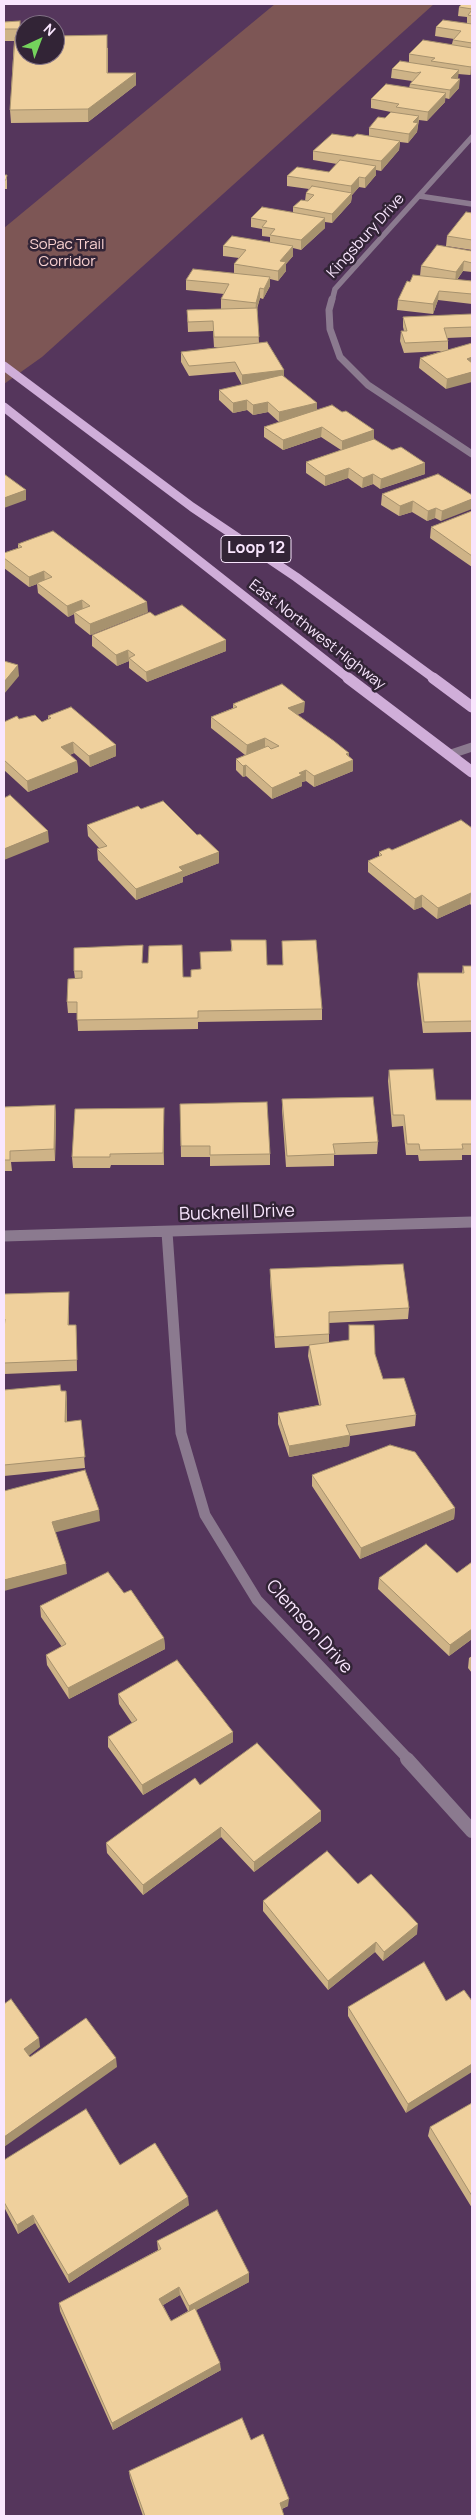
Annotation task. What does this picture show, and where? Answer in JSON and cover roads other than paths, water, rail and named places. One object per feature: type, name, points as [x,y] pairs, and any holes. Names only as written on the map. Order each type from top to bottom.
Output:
[{"type":"main road","name":"East Northwest Highway","points":[[4,366],[192,507],[296,577],[472,707]]},
{"type":"main road","name":"East Northwest Highway","points":[[4,408],[472,772]]},
{"type":"street","name":"Kingsbury Drive","points":[[472,137],[335,289],[328,310],[330,329],[340,357],[368,385],[472,454]]},
{"type":"street","points":[[419,196],[472,204]]},
{"type":"street","points":[[448,755],[472,746]]},
{"type":"street","name":"Bucknell Drive","points":[[4,1236],[472,1222]]},
{"type":"street","name":"Clemson Drive","points":[[167,1232],[181,1433],[205,1515],[257,1600],[436,1789],[472,1831]]},
{"type":"park label","name":"SoPac Trail Corridor","points":[[67,254]]}]
